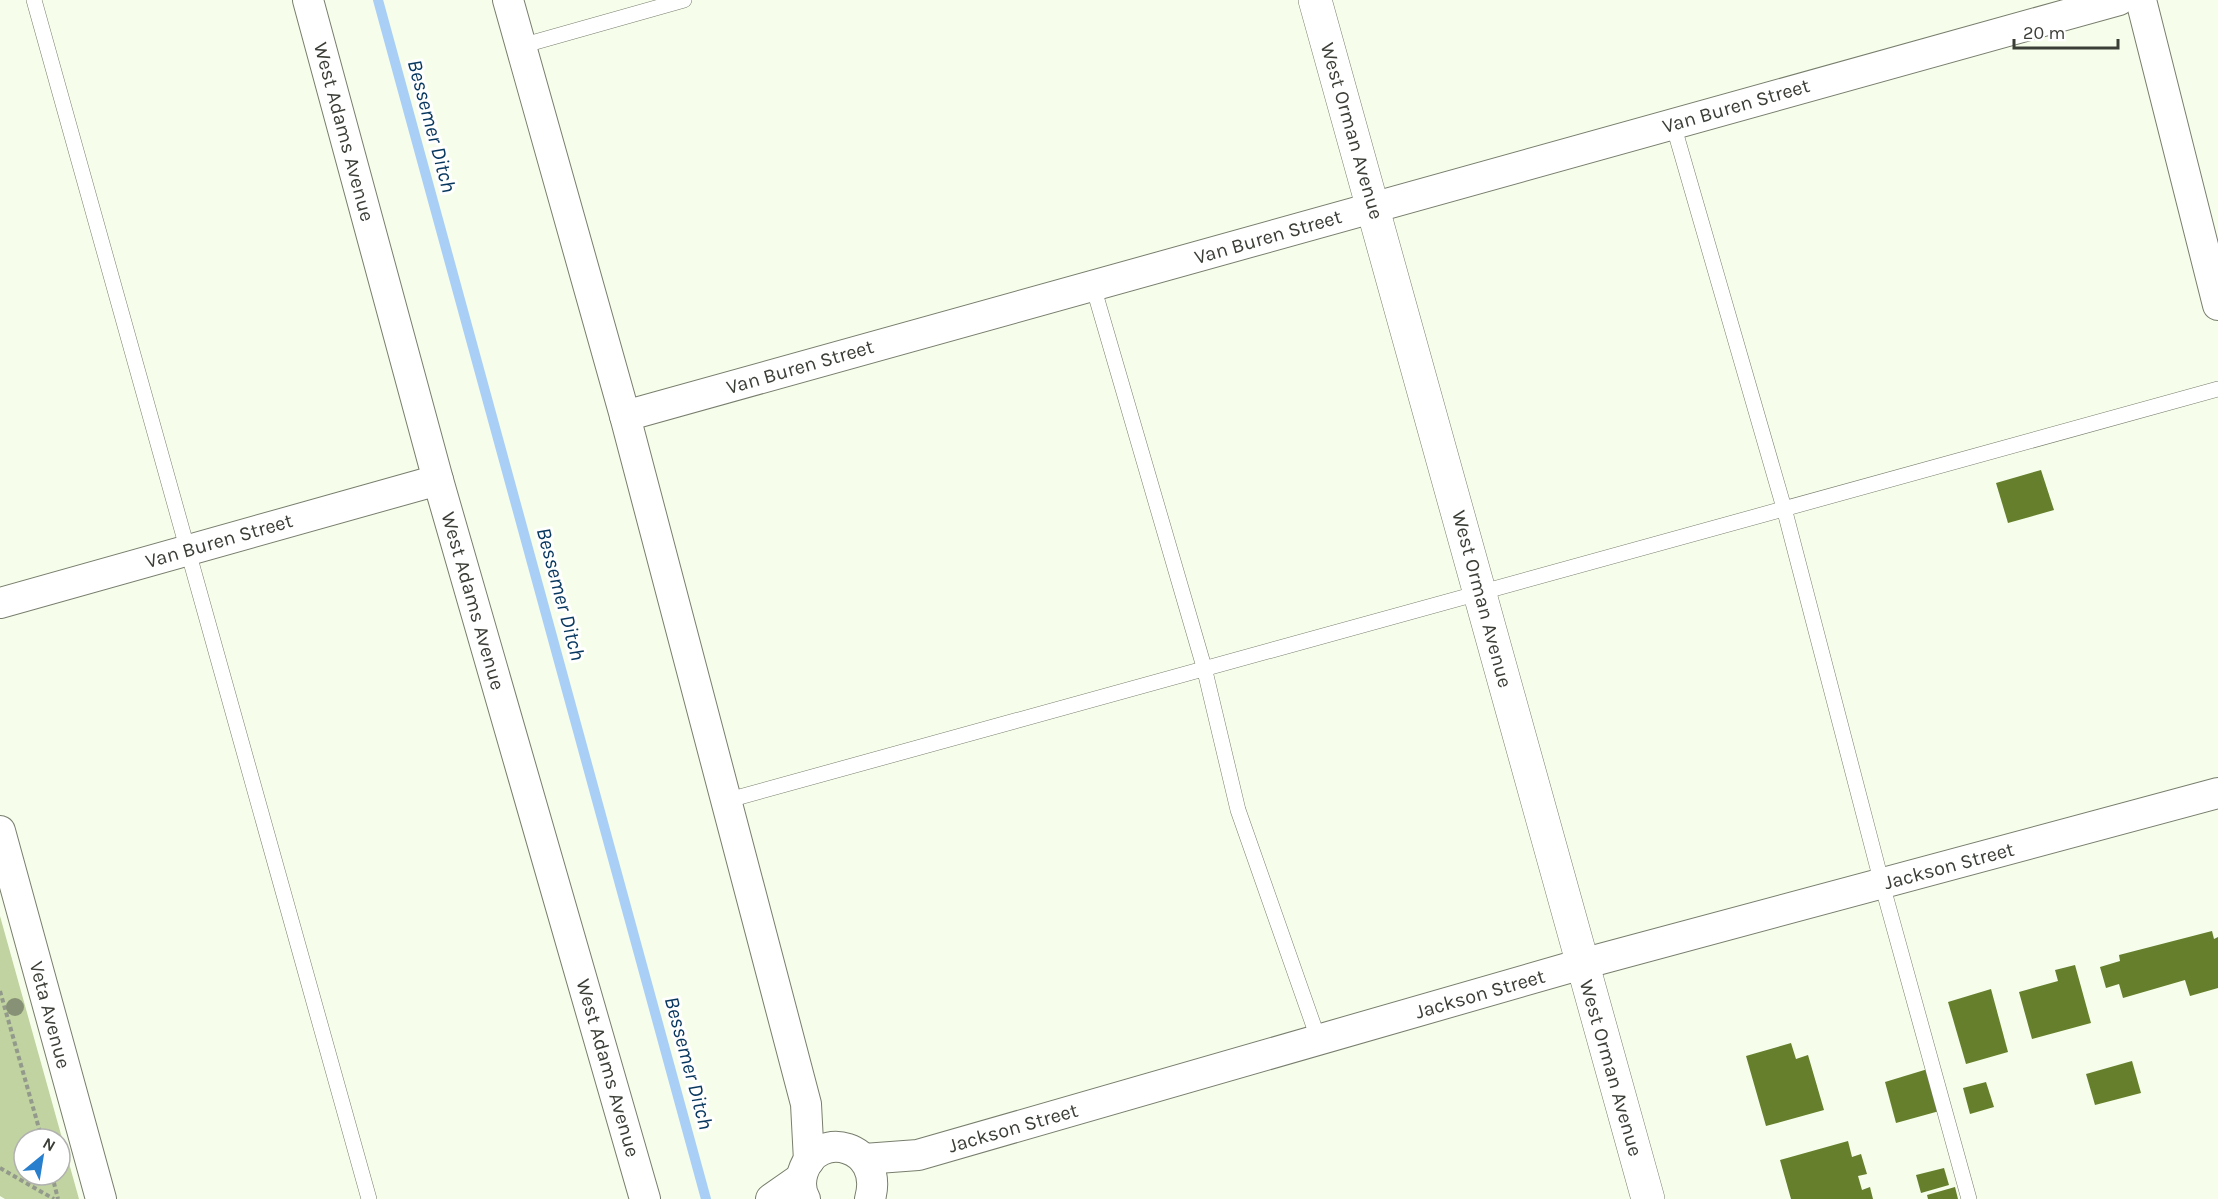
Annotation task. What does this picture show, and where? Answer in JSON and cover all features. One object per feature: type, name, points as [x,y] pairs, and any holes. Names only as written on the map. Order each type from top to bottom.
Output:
[{"type":"street","name":"West Adams Avenue","points":[[308,0],[438,480],[645,1199]]},
{"type":"street","points":[[508,0],[625,416],[806,1104],[805,1180]]},
{"type":"street","name":"West Orman Avenue","points":[[1315,0],[1648,1199]]},
{"type":"street","name":"Van Buren Street","points":[[625,416],[2119,0]]},
{"type":"street","points":[[2141,0],[2218,305]]},
{"type":"street","name":"Van Buren Street","points":[[0,603],[438,480]]},
{"type":"street","name":"Jackson Street","points":[[869,1181],[918,1155],[1582,964],[2218,793]]},
{"type":"street","name":"Veta Avenue","points":[[0,831],[101,1199]]},
{"type":"street","points":[[806,1104],[837,1147]]},
{"type":"street","points":[[771,1199],[805,1180],[812,1156],[824,1149],[837,1147],[853,1150],[869,1181]]},
{"type":"lane","points":[[34,0],[369,1199]]},
{"type":"lane","points":[[521,46],[684,0]]},
{"type":"lane","points":[[1673,124],[1784,508],[1882,884],[1969,1199]]},
{"type":"lane","points":[[1093,286],[1204,667],[1238,810],[1319,1041]]},
{"type":"lane","points":[[725,801],[1479,591],[2218,389]]},
{"type":"path","points":[[0,991],[39,1127]]},
{"type":"path","points":[[0,1168],[56,1199]]},
{"type":"green space","points":[[0,916],[59,1127],[12,1127],[12,1187],[72,1187],[72,1174],[79,1199],[5,1199],[0,1196]]},
{"type":"building","points":[[2041,470],[2054,510],[2008,523],[1996,483]]},
{"type":"building","points":[[2212,931],[2214,939],[2218,937],[2218,988],[2190,996],[2185,980],[2123,998],[2119,984],[2106,988],[2100,967],[2120,961],[2119,955]]},
{"type":"building","points":[[2075,965],[2091,1023],[2032,1039],[2019,992],[2058,981],[2055,970]]},
{"type":"building","points":[[1991,989],[2008,1052],[1966,1064],[1948,1002]]},
{"type":"building","points":[[1791,1043],[1796,1059],[1808,1055],[1824,1110],[1766,1126],[1746,1056]]},
{"type":"building","points":[[2132,1061],[2141,1093],[2095,1105],[2086,1074]]},
{"type":"building","points":[[1931,1068],[1943,1110],[1896,1123],[1885,1082]]},
{"type":"building","points":[[1986,1082],[1994,1107],[1970,1114],[1963,1088]]},
{"type":"building","points":[[1848,1141],[1852,1157],[1861,1154],[1867,1174],[1858,1176],[1862,1190],[1870,1187],[1873,1199],[1791,1199],[1780,1160]]},
{"type":"building","points":[[1944,1168],[1949,1185],[1921,1193],[1916,1175]]},
{"type":"building","points":[[1955,1187],[1958,1199],[1928,1199],[1927,1195]]},
{"type":"waterway","name":"Bessemer Ditch","points":[[378,0],[706,1199]]}]
